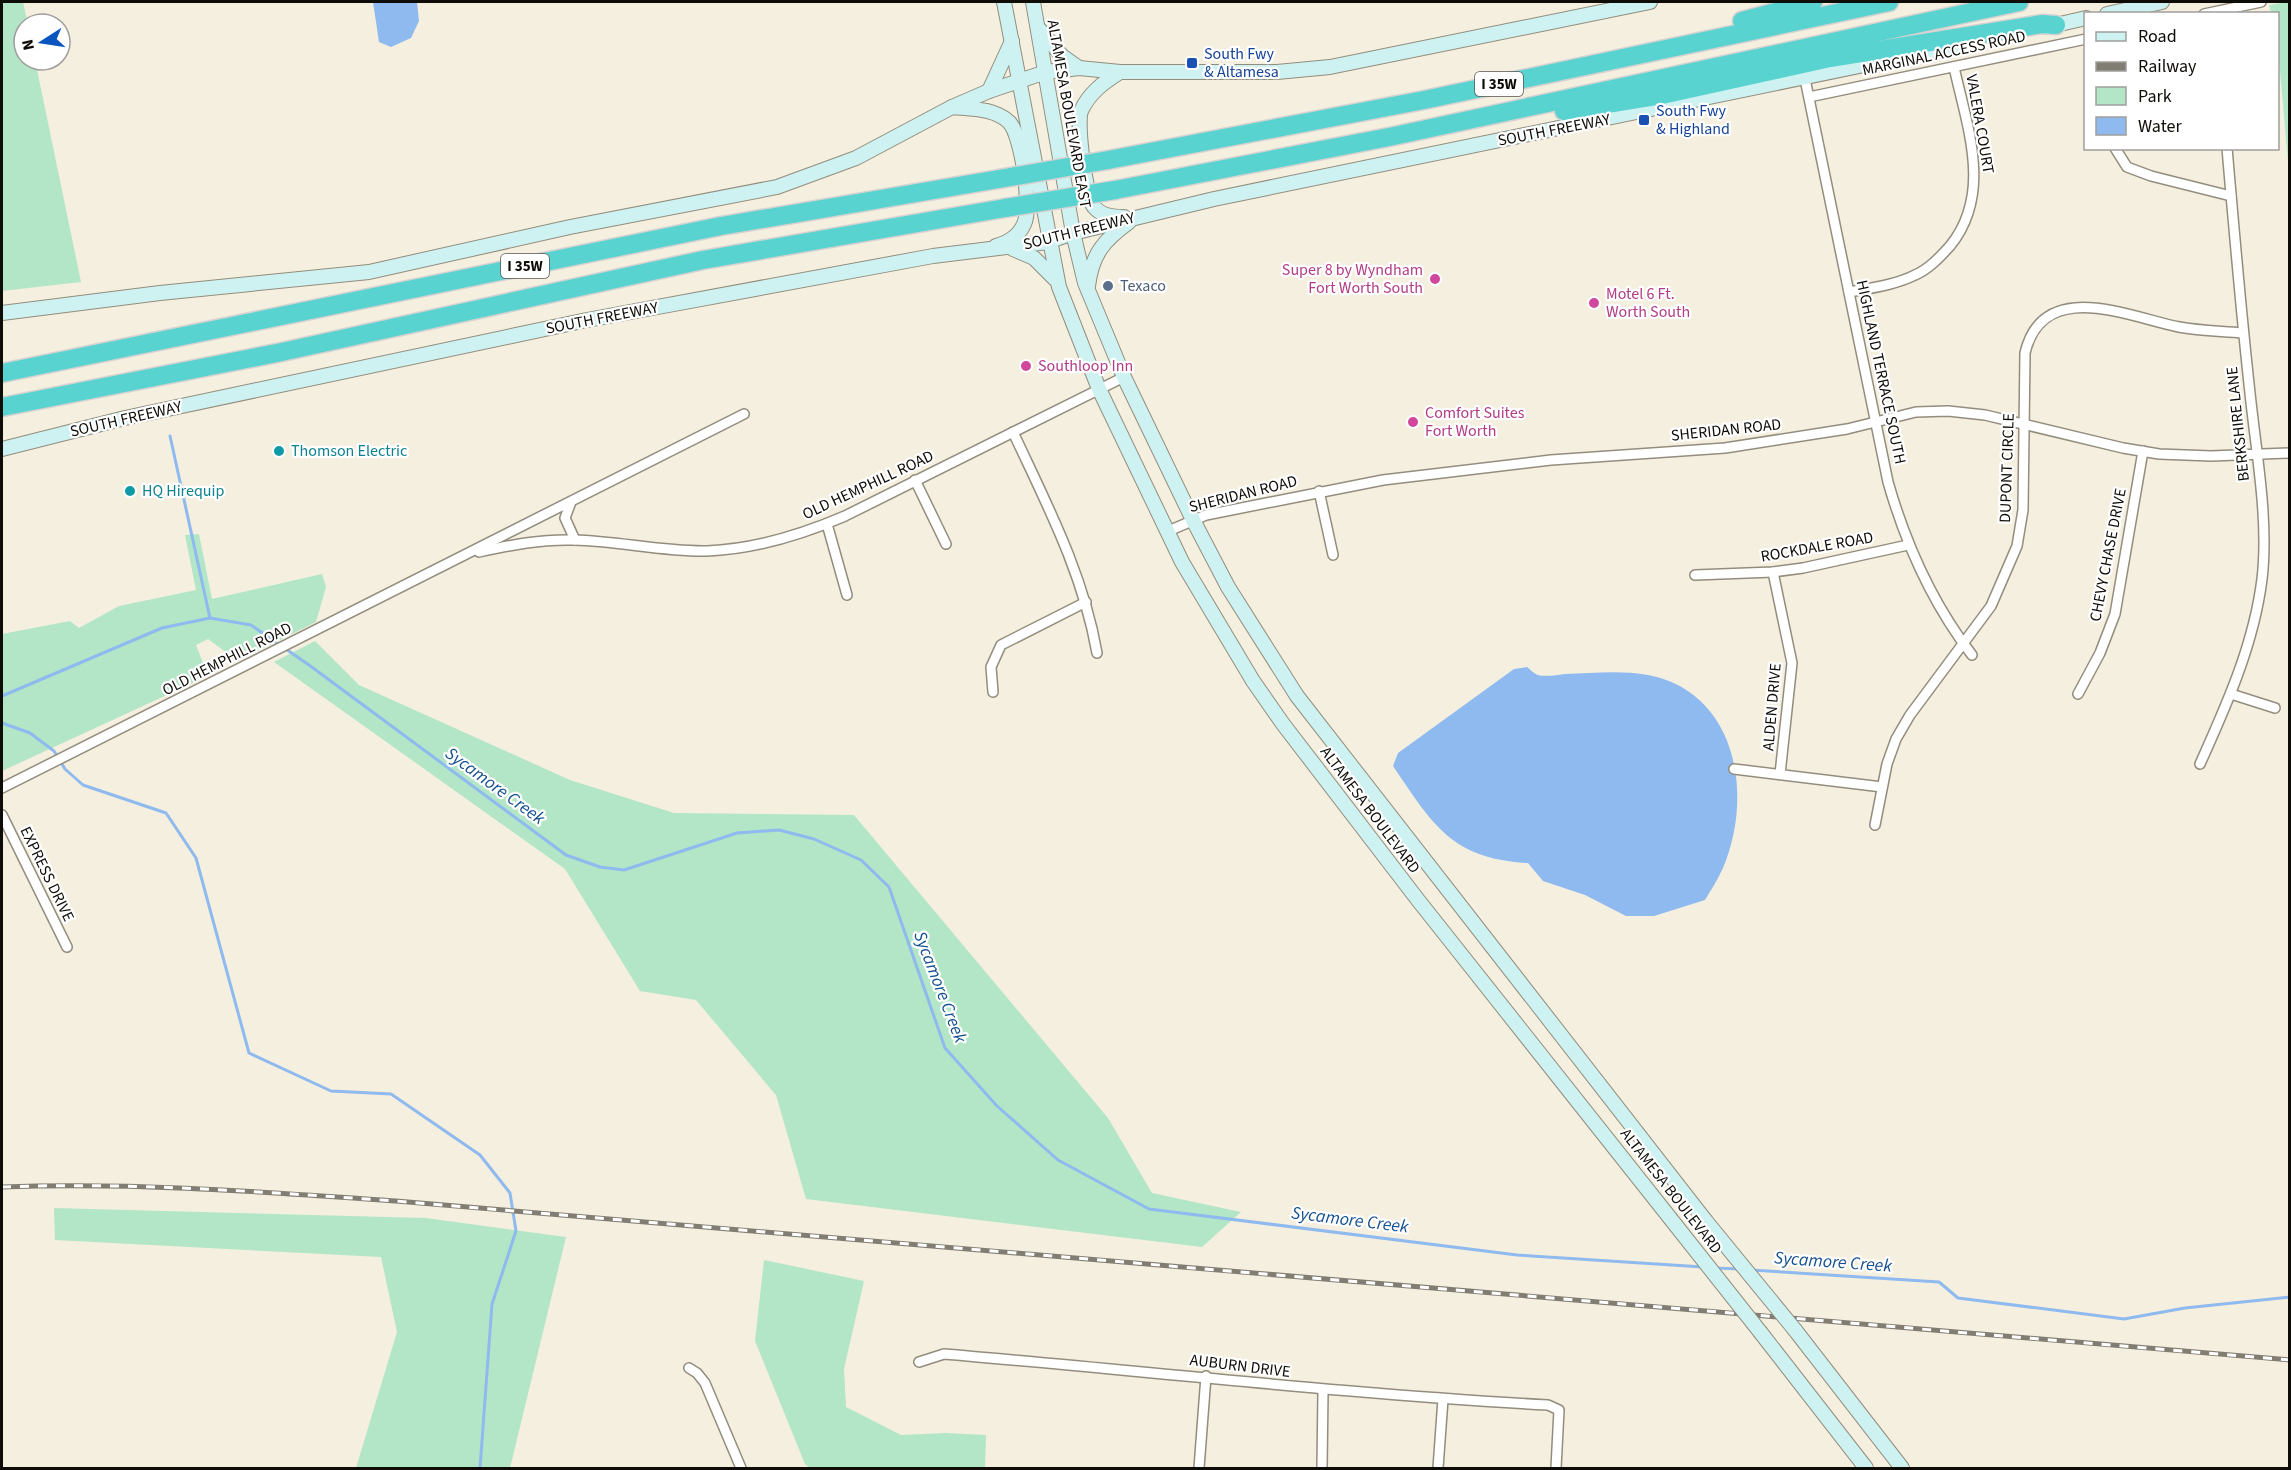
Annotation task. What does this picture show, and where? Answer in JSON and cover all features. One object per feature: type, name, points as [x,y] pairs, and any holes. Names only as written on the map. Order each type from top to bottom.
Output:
[{"type":"highway","points":[[1555,73],[1813,2]]},
{"type":"highway","name":"I 35W","points":[[2,373],[721,226],[1108,160],[1555,73],[1889,2]]},
{"type":"highway","name":"SOUTH FREEWAY","points":[[2,407],[84,393],[703,260],[1115,190],[1389,137],[2019,2]]},
{"type":"highway","points":[[1389,137],[1408,142],[1529,116],[1662,95],[1830,58],[2042,24],[2056,25]]},
{"type":"highway","points":[[2,361],[29,358],[54,362]]},
{"type":"highway","points":[[2,420],[68,406],[84,393]]},
{"type":"main road","points":[[1004,2],[1020,79]]},
{"type":"main road","name":"ALTAMESA BOULEVARD EAST","points":[[1033,2],[1073,233]]},
{"type":"main road","points":[[2,313],[160,293],[369,272],[570,227],[777,187],[856,159],[952,107],[1020,79],[1046,72],[1079,68],[1120,72],[1277,72],[1330,67],[1650,2]]},
{"type":"main road","points":[[2116,12],[2162,2]]},
{"type":"main road","name":"SOUTH FREEWAY","points":[[2,449],[125,418],[586,320],[933,256],[1048,242],[1135,217],[1805,79],[2084,18]]},
{"type":"main road","points":[[1038,28],[1062,56],[1079,68]]},
{"type":"main road","points":[[989,91],[1012,41]]},
{"type":"main road","points":[[1120,72],[1106,80],[1087,100],[1080,115],[1079,139],[1095,209],[1111,216],[1135,217]]},
{"type":"main road","name":"ALTAMESA BOULEVARD","points":[[1020,79],[1048,242],[1057,281],[1100,389],[1166,532],[1203,601],[1283,724],[1418,900],[1866,1468]]},
{"type":"main road","points":[[952,107],[990,111],[1002,117],[1011,124],[1020,143],[1027,214],[1024,224],[1010,240],[983,251]]},
{"type":"main road","points":[[1088,288],[1092,263],[1099,247],[1107,237],[1135,217]]},
{"type":"main road","name":"ALTAMESA BOULEVARD","points":[[1073,233],[1088,288],[1124,377],[1192,520],[1250,625],[1297,696],[1705,1220],[1795,1330],[1902,1468]]},
{"type":"main road","points":[[1008,248],[1034,258],[1057,281]]},
{"type":"street","points":[[2212,12],[2261,2]]},
{"type":"street","name":"MARGINAL ACCESS ROAD","points":[[1809,97],[2084,39]]},
{"type":"street","name":"VALERA COURT","points":[[1849,292],[1900,282],[1917,275],[1946,250],[1965,223],[1973,203],[1976,172],[1954,66]]},
{"type":"street","name":"HIGHLAND TERRACE SOUTH","points":[[1805,79],[1888,482],[1908,545],[1923,577],[1972,655]]},
{"type":"street","points":[[2116,150],[2127,167],[2151,176],[2231,196]]},
{"type":"street","name":"BERKSHIRE LANE","points":[[2200,764],[2231,694],[2250,636],[2262,579],[2263,543],[2257,455],[2243,333],[2227,150]]},
{"type":"street","name":"DUPONT CIRCLE","points":[[1875,825],[1891,751],[1902,727],[1991,606],[2017,546],[2023,510],[2025,353],[2028,339],[2044,320],[2060,311],[2088,307],[2116,309],[2180,327],[2243,333]]},
{"type":"street","name":"OLD HEMPHILL ROAD","points":[[465,555],[522,543],[575,540],[707,551],[767,544],[826,524],[1124,377]]},
{"type":"street","name":"SHERIDAN ROAD","points":[[1166,532],[1192,520],[1319,491],[1383,480],[1551,460],[1725,448],[1805,437],[1916,412],[1948,411],[1985,415],[2143,451],[2211,456],[2289,453]]},
{"type":"street","name":"OLD HEMPHILL ROAD","points":[[2,788],[744,414]]},
{"type":"street","points":[[1013,432],[1074,564],[1086,602],[1097,654]]},
{"type":"street","name":"CHEVY CHASE DRIVE","points":[[2078,694],[2100,653],[2115,614],[2143,451]]},
{"type":"street","points":[[915,480],[946,544]]},
{"type":"street","points":[[1319,491],[1333,555]]},
{"type":"street","points":[[571,502],[565,518],[575,540]]},
{"type":"street","points":[[826,524],[847,595]]},
{"type":"street","name":"ROCKDALE ROAD","points":[[1695,575],[1773,572],[1908,545]]},
{"type":"street","name":"ALDEN DRIVE","points":[[1773,572],[1792,663],[1780,774]]},
{"type":"street","points":[[993,692],[991,667],[1001,645],[1086,602]]},
{"type":"street","points":[[2231,694],[2275,708]]},
{"type":"street","points":[[1734,769],[1882,787]]},
{"type":"street","name":"EXPRESS DRIVE","points":[[2,815],[67,947]]},
{"type":"street","name":"AUBURN DRIVE","points":[[919,1362],[944,1354],[1206,1377],[1323,1391],[1548,1405],[1559,1410],[1556,1468]]},
{"type":"street","points":[[689,1368],[697,1373],[705,1383],[741,1468]]},
{"type":"street","points":[[1199,1468],[1206,1377]]},
{"type":"street","points":[[1322,1468],[1323,1391]]},
{"type":"street","points":[[1438,1468],[1443,1400]]},
{"type":"green space","points":[[2,2],[23,2],[25,12],[12,12],[12,72],[37,72],[81,282],[2,291]]},
{"type":"green space","points":[[2290,2],[2290,173],[2279,59],[2279,12],[2271,12],[2269,5]]},
{"type":"green space","points":[[199,534],[212,599],[322,574],[326,587],[316,622],[238,661],[208,639],[196,645],[208,676],[2,771],[2,634],[70,621],[79,628],[119,606],[196,590],[185,535]]},
{"type":"green space","points":[[315,641],[359,685],[570,780],[674,813],[854,815],[1108,1118],[1152,1193],[1241,1212],[1202,1247],[806,1199],[776,1095],[696,1000],[640,991],[565,869],[274,662]]},
{"type":"green space","points":[[54,1208],[426,1218],[566,1237],[510,1468],[356,1468],[397,1332],[381,1257],[55,1240]]},
{"type":"green space","points":[[764,1260],[864,1281],[844,1369],[846,1407],[901,1435],[945,1433],[986,1435],[985,1468],[810,1468],[805,1464],[755,1341]]},
{"type":"water","points":[[373,2],[417,2],[419,21],[411,38],[391,47],[379,42]]},
{"type":"water","points":[[1527,667],[1544,676],[1607,672],[1648,675],[1678,685],[1702,702],[1719,724],[1730,750],[1736,779],[1737,809],[1732,839],[1723,868],[1705,900],[1654,916],[1626,916],[1585,895],[1543,881],[1528,863],[1502,860],[1462,846],[1433,822],[1420,805],[1393,766],[1398,753],[1514,669]]},
{"type":"waterway","points":[[170,436],[210,618]]},
{"type":"waterway","name":"Sycamore Creek","points":[[2,696],[162,628],[210,618],[251,625],[309,665],[566,855],[600,867],[624,870],[737,833],[779,830],[814,839],[861,860],[889,887],[945,1048],[997,1106],[1058,1160],[1149,1209],[1517,1255],[1703,1267]]},
{"type":"waterway","points":[[2,723],[30,733],[54,751],[65,769],[83,785],[166,813],[196,858],[249,1053],[331,1091],[391,1094],[480,1155],[510,1193],[516,1231],[492,1304],[480,1468]]},
{"type":"waterway","name":"Sycamore Creek","points":[[1716,1268],[1739,1269]]},
{"type":"waterway","name":"Sycamore Creek","points":[[1751,1270],[1939,1282],[1958,1298],[2124,1319],[2185,1308],[2290,1297]]},
{"type":"railway","points":[[2,1187],[149,1187],[396,1201],[2290,1360]]},
{"type":"place","name":"South Fwy & Altamesa","points":[[1192,63]]},
{"type":"place","name":"South Fwy & Highland","points":[[1644,120]]},
{"type":"place","name":"Super 8 by Wyndham Fort Worth South","points":[[1435,279]]},
{"type":"place","name":"Texaco","points":[[1108,286]]},
{"type":"place","name":"Motel 6 Ft. Worth South","points":[[1594,303]]},
{"type":"place","name":"Southloop Inn","points":[[1026,366]]},
{"type":"place","name":"Comfort Suites Fort Worth","points":[[1413,422]]},
{"type":"place","name":"Thomson Electric","points":[[279,451]]},
{"type":"place","name":"HQ Hirequip","points":[[130,491]]}]
